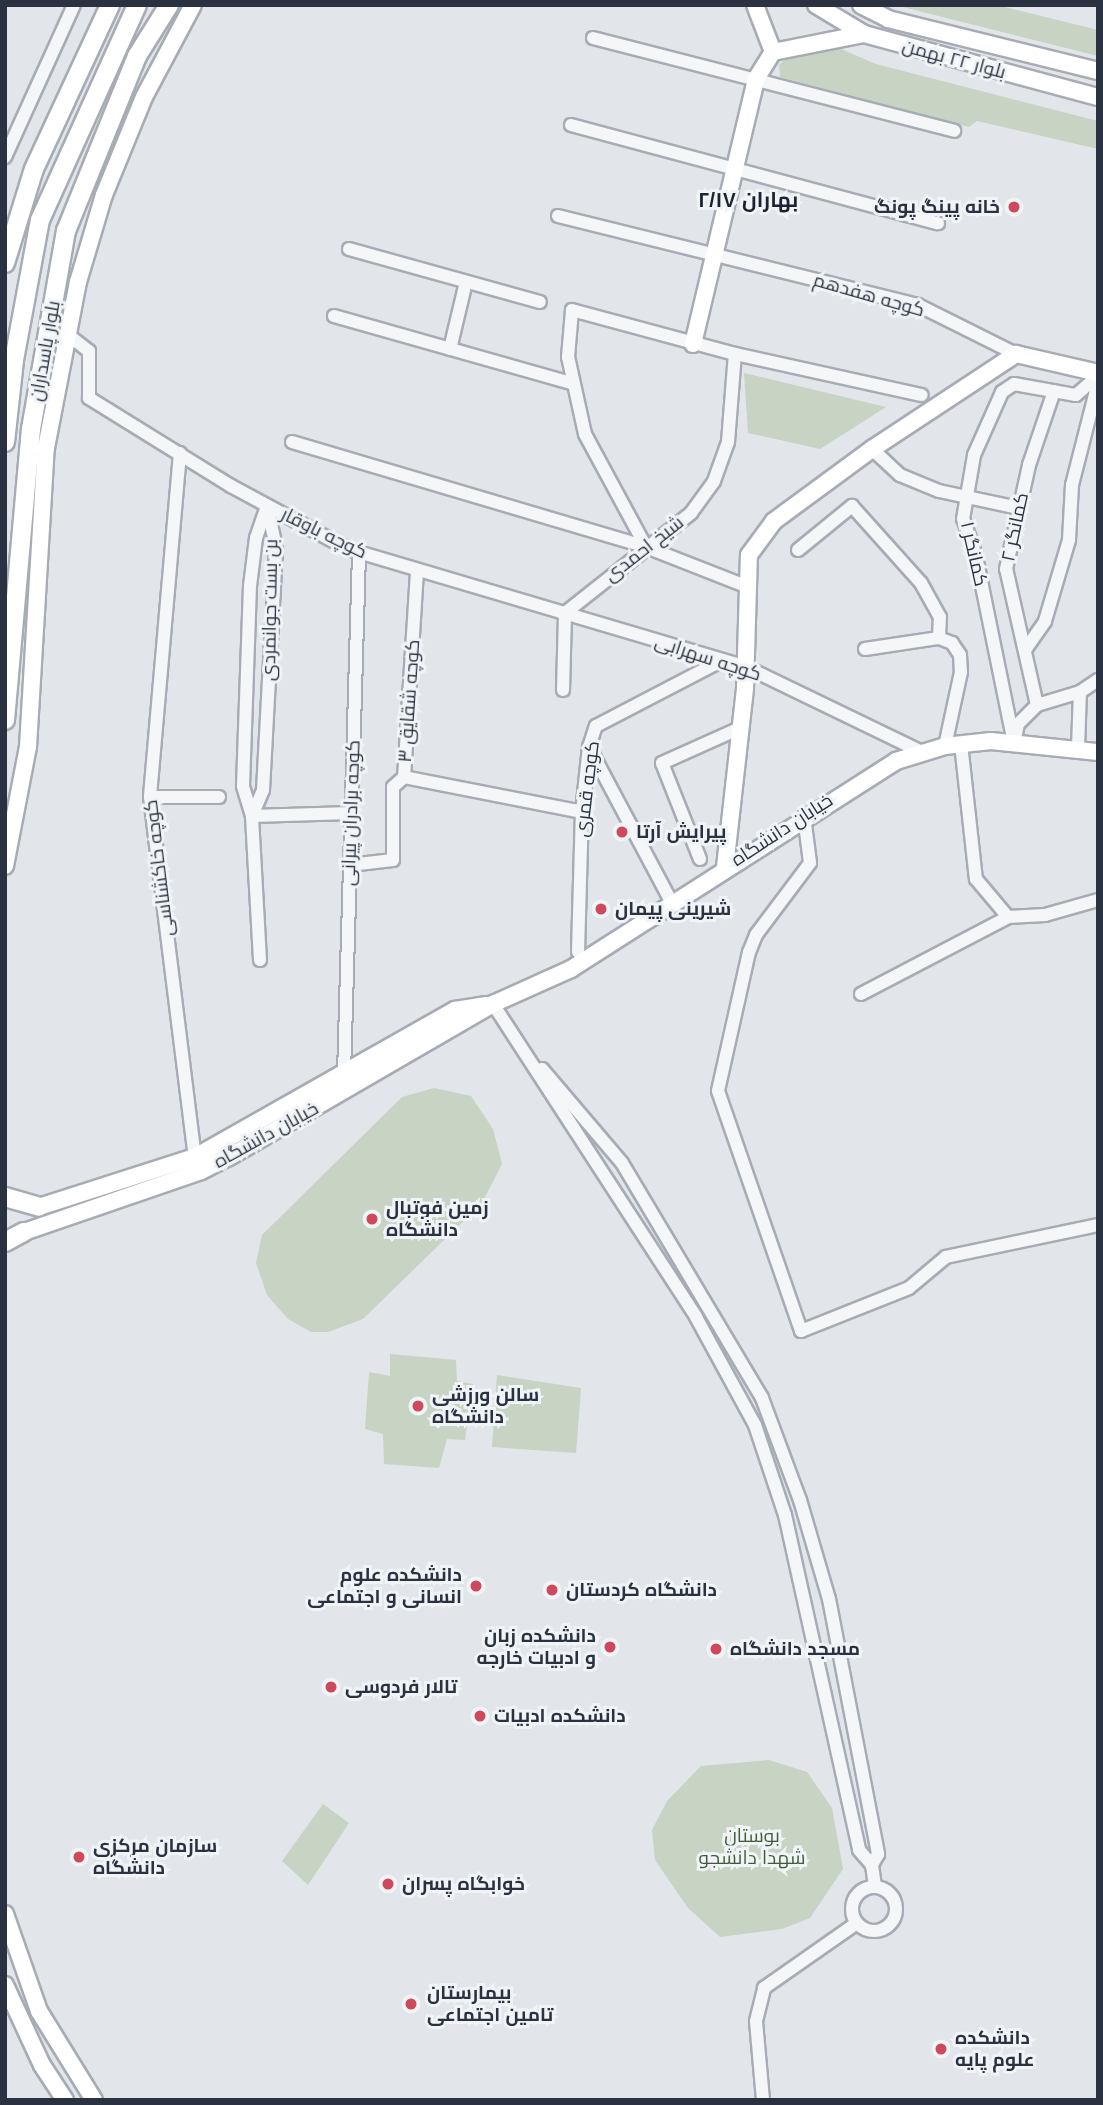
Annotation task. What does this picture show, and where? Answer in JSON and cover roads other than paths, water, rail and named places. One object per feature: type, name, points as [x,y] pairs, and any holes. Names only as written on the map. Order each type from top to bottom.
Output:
[{"type":"main road","points":[[5,263],[34,169],[110,5]]},
{"type":"main road","name":"بلوار پاسداران","points":[[5,442],[28,275],[40,220],[137,5]]},
{"type":"main road","name":"بلوار پاسداران","points":[[5,720],[31,429],[66,231],[137,56],[169,5]]},
{"type":"main road","points":[[25,200],[28,275]]},
{"type":"main road","points":[[5,1196],[38,1207]]},
{"type":"main road","points":[[5,1205],[38,1207]]},
{"type":"main road","points":[[5,1242],[24,1232]]},
{"type":"street","points":[[5,157],[74,5]]},
{"type":"street","points":[[5,866],[28,747],[47,448],[67,334],[104,195],[144,97],[193,5]]},
{"type":"street","points":[[755,5],[773,52]]},
{"type":"street","name":"بلوار ۲۲ بهمن","points":[[816,5],[864,34],[1098,97]]},
{"type":"street","name":"بلوار ۲۲ بهمن","points":[[861,5],[888,19],[1098,71]]},
{"type":"street","points":[[694,344],[756,79],[773,52],[864,34]]},
{"type":"street","points":[[593,38],[954,131]]},
{"type":"street","points":[[571,125],[734,172],[938,223]]},
{"type":"street","name":"کوچه هفدهم","points":[[558,216],[918,305],[1016,354]]},
{"type":"street","points":[[349,249],[540,302]]},
{"type":"street","points":[[450,349],[466,282]]},
{"type":"street","points":[[646,547],[585,434],[568,356],[572,310],[735,354],[922,395]]},
{"type":"street","points":[[334,316],[574,384]]},
{"type":"street","name":"کوچه باوقار","points":[[67,334],[89,351],[89,398],[267,506],[359,552],[565,613]]},
{"type":"street","name":"شیخ احمدی","points":[[565,613],[691,513],[714,481],[728,442],[735,354]]},
{"type":"street","points":[[724,867],[746,667],[749,555],[774,522],[872,449],[1016,354],[1098,375]]},
{"type":"street","name":"کمانگر ۱","points":[[1014,743],[976,556],[963,519],[974,455],[1002,392],[1014,384],[1076,395],[1098,375]]},
{"type":"street","points":[[1026,650],[1045,621],[1069,540],[1072,485],[1098,383]]},
{"type":"street","name":"کمانگر ۲","points":[[1037,705],[1006,569],[1019,508],[1054,391]]},
{"type":"street","points":[[292,442],[646,547],[748,587]]},
{"type":"street","points":[[872,449],[900,475],[968,497],[1019,508]]},
{"type":"street","name":"کوچه خاکشناسی","points":[[180,453],[150,797],[195,1157]]},
{"type":"street","name":"بن بست جوانمردی","points":[[260,960],[253,816],[243,786],[250,586],[256,538],[267,506]]},
{"type":"street","name":"بن بست جوانمردی","points":[[253,816],[263,790],[276,548],[267,506]]},
{"type":"street","points":[[797,550],[852,506],[921,583],[940,617],[939,638]]},
{"type":"street","name":"کوچه برادران پیرانی","points":[[344,1074],[359,552]]},
{"type":"street","name":"کوچه شقایق ۳","points":[[417,571],[404,776],[582,812]]},
{"type":"street","points":[[563,690],[565,613]]},
{"type":"street","name":"کوچه سهرابی","points":[[565,613],[746,667],[922,752]]},
{"type":"street","points":[[865,649],[939,638],[952,643],[960,655],[961,672],[953,745],[976,880],[1008,917]]},
{"type":"street","name":"کوچه قمری","points":[[578,952],[582,812],[589,747],[596,726],[721,661]]},
{"type":"street","points":[[1014,743],[1018,724],[1037,705],[1080,692],[1098,680]]},
{"type":"street","points":[[1078,748],[1080,692]]},
{"type":"street","points":[[700,859],[662,763],[740,729]]},
{"type":"street","name":"خیابان دانشگاه","points":[[24,1232],[201,1171],[493,1004],[570,969],[724,867],[896,761],[953,745],[1014,743],[1098,752]]},
{"type":"street","points":[[589,747],[671,901]]},
{"type":"street","points":[[350,864],[393,860],[393,787],[404,776]]},
{"type":"street","points":[[150,797],[219,797]]},
{"type":"street","points":[[253,816],[351,813]]},
{"type":"street","points":[[804,816],[810,863],[753,944],[718,1091],[801,1331],[909,1287],[946,1257],[1098,1225]]},
{"type":"street","points":[[862,994],[1008,917],[1045,915],[1098,900]]},
{"type":"street","points":[[493,1004],[696,1317],[755,1425],[785,1515],[859,1850],[872,1865],[875,1887]]},
{"type":"street","name":"خیابان دانشگاه","points":[[38,1207],[195,1157],[455,1010],[493,1004]]},
{"type":"street","points":[[515,1041],[622,1163],[711,1307],[762,1398],[821,1574],[878,1854],[872,1865]]},
{"type":"street","points":[[696,1317],[711,1307]]},
{"type":"street","points":[[875,1887],[893,1897],[894,1918],[877,1930],[857,1923],[853,1902],[861,1891],[875,1887]]},
{"type":"street","points":[[5,1914],[40,2011],[94,2100]]},
{"type":"street","points":[[763,2100],[756,2021],[764,1988],[857,1923]]},
{"type":"street","points":[[5,1985],[42,2066],[65,2100]]},
{"type":"place","name":"خانه پینگ پونگ","points":[[1014,207]]},
{"type":"place","name":"پیرایش آرتا","points":[[622,832]]},
{"type":"place","name":"شیرینی پیمان","points":[[601,909]]},
{"type":"place","name":"زمین فوتبال دانشگاه","points":[[372,1219]]},
{"type":"place","name":"سالن ورزشی دانشگاه","points":[[418,1406]]},
{"type":"place","name":"دانشکده علوم انسانی و اجتماعی","points":[[476,1586]]},
{"type":"place","name":"دانشگاه کردستان","points":[[552,1590]]},
{"type":"place","name":"دانشکده زبان و ادبیات خارجه","points":[[610,1647]]},
{"type":"place","name":"مسجد دانشگاه","points":[[716,1649]]},
{"type":"place","name":"تالار فردوسی","points":[[331,1687]]},
{"type":"place","name":"دانشکده ادبیات","points":[[480,1716]]},
{"type":"place","name":"سازمان مرکزی دانشگاه","points":[[79,1857]]},
{"type":"place","name":"خوابگاه پسران","points":[[388,1884]]},
{"type":"place","name":"بیمارستان تامین اجتماعی","points":[[411,2004]]},
{"type":"place","name":"دانشکده علوم پایه","points":[[941,2049]]},
{"type":"district","name":"۲/۱۷ بهاران","points":[[748,200]]},
{"type":"park label","name":"بوستان شهدا دانشجو","points":[[752,1847]]}]
